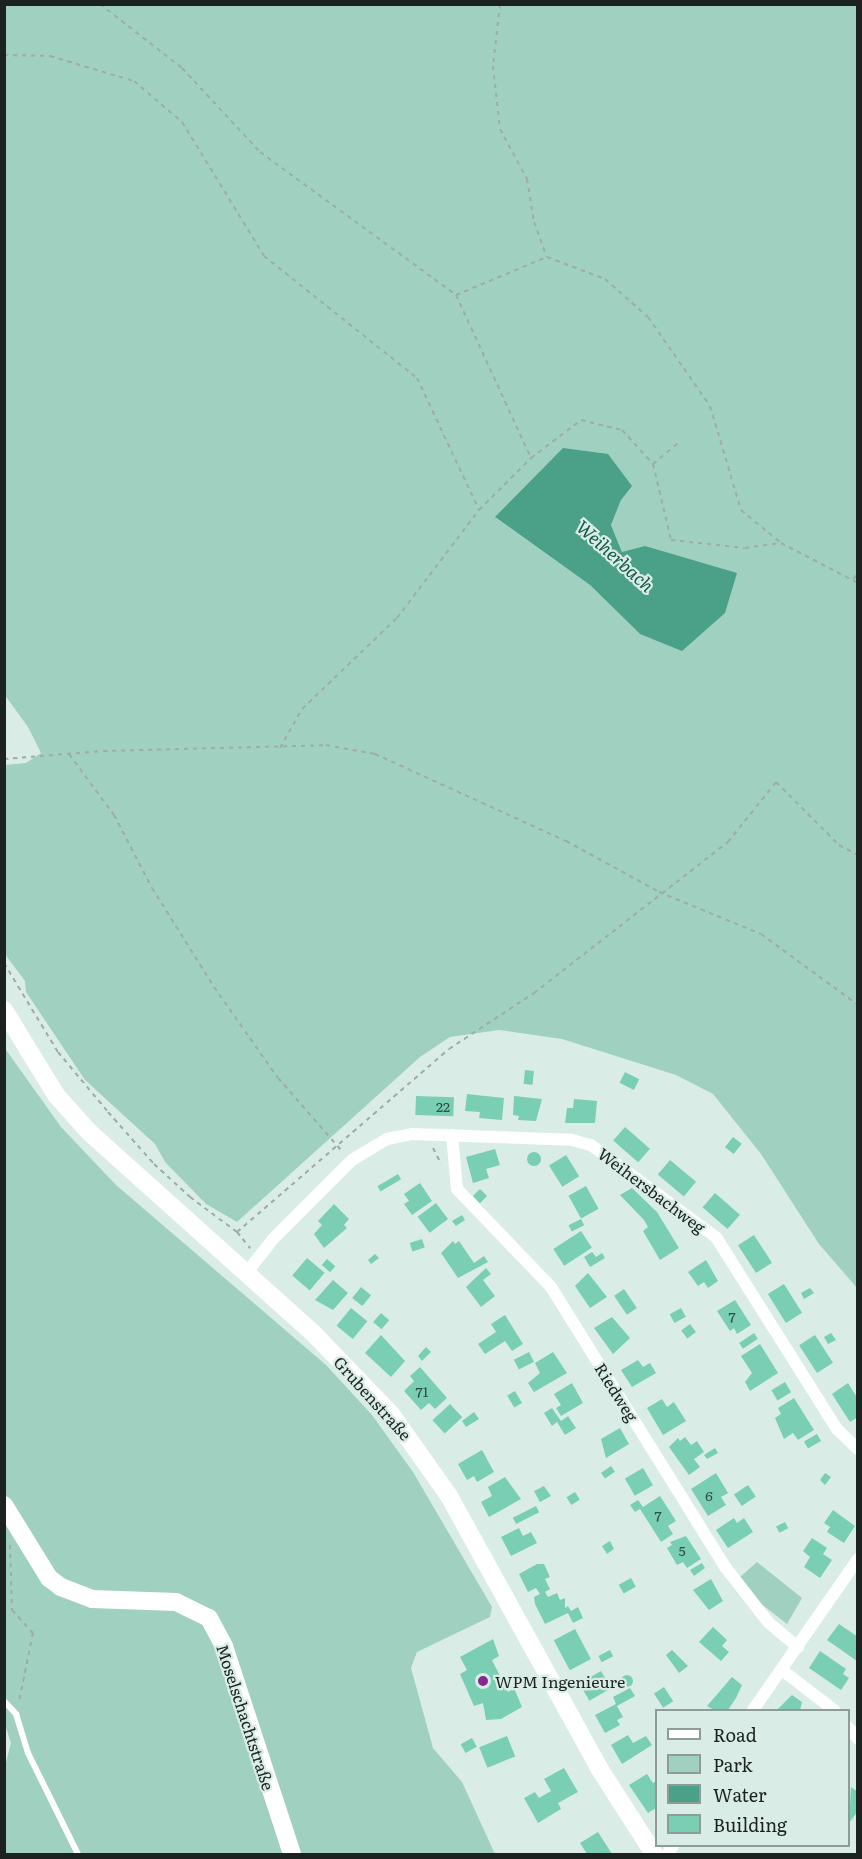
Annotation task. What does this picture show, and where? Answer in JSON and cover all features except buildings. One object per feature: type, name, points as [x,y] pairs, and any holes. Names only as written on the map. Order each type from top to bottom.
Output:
[{"type":"street","name":"Grubenstraße","points":[[4,1010],[56,1095],[88,1132],[357,1377],[418,1450],[449,1496],[599,1768],[654,1854]]},
{"type":"street","name":"Weihersbachweg","points":[[245,1275],[259,1257],[352,1160],[387,1139],[412,1134],[572,1140],[591,1144],[716,1237],[837,1429],[858,1449]]},
{"type":"street","name":"Riedweg","points":[[452,1136],[453,1177],[466,1201],[551,1287],[726,1568],[769,1623],[798,1647]]},
{"type":"street","name":"Moselschachtstraße","points":[[6,1509],[49,1578],[61,1587],[92,1599],[176,1602],[209,1618],[224,1646],[292,1854]]},
{"type":"street","points":[[754,1709],[858,1559]]},
{"type":"street","points":[[782,1670],[833,1709]]},
{"type":"lane","points":[[4,1701],[16,1714],[28,1753],[78,1854]]},
{"type":"path","points":[[100,4],[182,68],[260,152],[456,295],[531,458]]},
{"type":"path","points":[[500,4],[493,66],[500,129],[527,179],[534,222],[547,257]]},
{"type":"path","points":[[4,54],[50,57],[134,81],[182,122],[264,256],[417,378],[479,510]]},
{"type":"path","points":[[456,295],[547,257],[605,279],[648,317],[710,406],[741,510],[781,543],[858,583]]},
{"type":"path","points":[[280,748],[302,709],[397,618],[479,510],[531,458],[581,420],[622,430],[652,464],[672,540],[745,548],[781,543]]},
{"type":"path","points":[[652,464],[680,441]]},
{"type":"path","points":[[853,579],[858,574]]},
{"type":"path","points":[[4,759],[69,754],[326,745],[375,754],[566,841],[659,892],[761,934],[858,1005]]},
{"type":"path","points":[[69,754],[114,815],[152,888],[214,987],[278,1078],[336,1145]]},
{"type":"path","points":[[237,1232],[449,1049],[534,993],[659,892],[728,842],[776,782],[839,845],[858,855]]},
{"type":"path","points":[[4,963],[58,1052],[108,1112],[190,1197],[237,1232],[259,1257]]},
{"type":"path","points":[[412,1134],[430,1144],[442,1166],[453,1177]]},
{"type":"path","points":[[6,1509],[12,1610],[33,1633],[16,1714]]},
{"type":"green space","points":[[4,5],[857,5],[857,1288],[819,1244],[761,1154],[713,1094],[676,1075],[562,1039],[499,1030],[450,1037],[420,1057],[237,1222],[206,1204],[165,1162],[155,1144],[85,1080],[26,992],[25,981],[4,953],[5,765],[26,763],[41,753],[28,727],[4,694]],"holes":[[[522,491],[621,500],[611,525],[622,552],[640,634],[590,585],[496,518]]]},
{"type":"green space","points":[[4,1047],[61,1127],[116,1185],[326,1365],[372,1415],[413,1472],[492,1607],[490,1617],[417,1652],[411,1668],[433,1748],[462,1782],[495,1854],[5,1854],[4,1770],[11,1743],[4,1722]]},
{"type":"green space","points":[[757,1562],[802,1598],[787,1624],[755,1599],[740,1577]]},
{"type":"water","name":"Weiherbach","points":[[563,448],[608,454],[632,486],[621,500],[611,525],[622,552],[645,546],[737,573],[725,613],[682,651],[640,634],[590,585],[495,517]]},
{"type":"place","name":"WPM Ingenieure","points":[[483,1681]]}]
